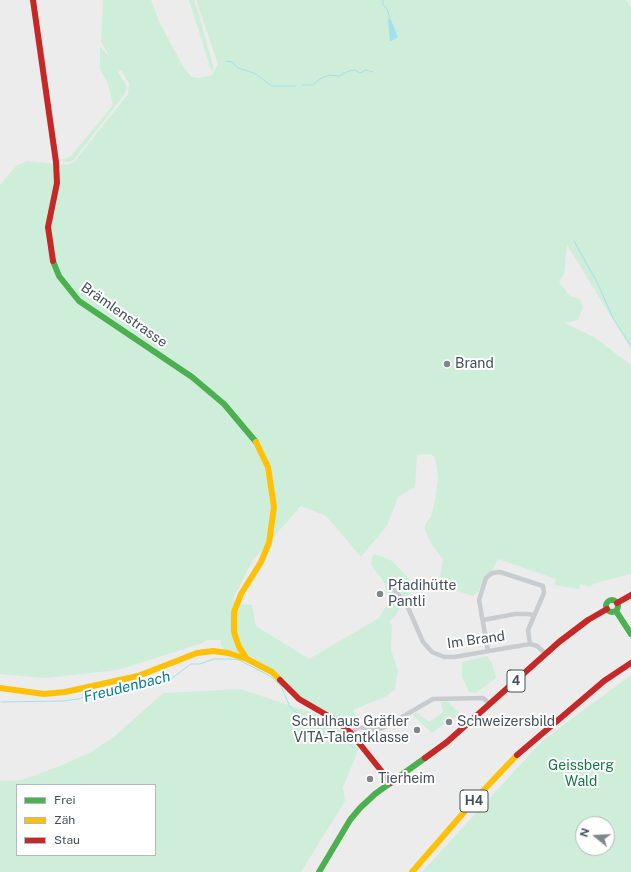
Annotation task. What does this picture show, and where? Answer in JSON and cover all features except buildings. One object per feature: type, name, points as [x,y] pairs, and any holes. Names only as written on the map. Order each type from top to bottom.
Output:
[{"type":"main road","name":"Brämlenstrasse","points":[[33,0],[56,162],[57,183],[48,227],[54,264],[67,287],[79,301],[192,377],[224,404],[254,438],[268,467],[274,507],[269,543],[261,562],[241,594],[234,612],[234,632],[239,647],[248,659]]},
{"type":"main road","name":"4","points":[[318,872],[360,808],[391,783],[427,758],[546,654],[588,620],[607,609],[607,604],[610,601],[617,603],[631,595]]},
{"type":"main road","points":[[616,611],[618,606],[617,603]]},
{"type":"main road","points":[[607,609],[611,612],[616,611]]},
{"type":"main road","points":[[616,611],[631,634]]},
{"type":"main road","points":[[0,688],[44,694],[87,688],[138,676],[197,653],[208,651],[228,653],[248,659],[272,672],[299,699],[336,721],[351,733],[391,783]]},
{"type":"main road","name":"H4","points":[[412,872],[479,795],[518,754],[550,725],[631,663]]},
{"type":"main road","name":"H4","points":[[592,692],[631,667]]},
{"type":"street","points":[[488,651],[479,600],[486,578],[492,573],[500,572],[543,586],[544,593],[528,630],[530,644],[538,646],[546,654]]},
{"type":"street","name":"Im Brand","points":[[394,590],[406,603],[424,642],[432,652],[444,657],[454,657],[530,644]]},
{"type":"street","points":[[483,620],[515,614],[534,615]]},
{"type":"street","points":[[351,733],[359,727],[375,730],[383,728],[433,699],[483,698],[490,704]]},
{"type":"green space","points":[[103,0],[151,0],[159,21],[184,68],[192,77],[198,78],[212,75],[218,64],[196,0],[626,0],[631,8],[631,349],[567,245],[564,274],[559,282],[570,296],[580,299],[583,307],[578,320],[564,323],[594,337],[631,365],[631,574],[595,583],[590,587],[580,584],[579,589],[554,585],[556,579],[498,559],[493,569],[485,577],[478,592],[473,596],[457,591],[440,577],[443,559],[432,545],[424,528],[427,521],[431,517],[435,500],[438,478],[435,457],[430,454],[417,455],[415,487],[398,497],[387,526],[361,557],[326,516],[301,506],[253,560],[233,599],[240,604],[252,605],[256,626],[309,659],[379,618],[388,603],[385,583],[371,565],[373,554],[392,561],[417,587],[404,600],[396,615],[389,622],[392,625],[391,650],[398,671],[395,689],[387,696],[353,710],[359,720],[351,725],[300,697],[284,680],[249,655],[225,650],[221,646],[221,640],[208,640],[200,644],[118,670],[45,678],[0,674],[0,185],[16,166],[27,161],[67,165],[74,162],[128,94],[129,83],[121,70],[118,72],[127,87],[124,95],[73,161],[68,162],[57,158],[64,159],[71,156],[113,105],[108,84],[100,69],[100,46],[110,58],[101,41]]},
{"type":"green space","points":[[189,0],[194,0],[198,11],[213,66],[212,73]]},
{"type":"green space","points":[[487,656],[492,663],[496,678],[476,693],[469,692],[462,677],[462,662]]},
{"type":"green space","name":"Geissberg Wald","points":[[631,675],[631,872],[422,872],[543,740]]},
{"type":"green space","points":[[240,689],[316,714],[344,732],[359,748],[343,787],[345,801],[301,872],[0,872],[0,781],[21,780],[60,766],[91,752],[115,736],[163,693]]},
{"type":"green space","points":[[447,701],[461,715],[449,720],[432,733],[413,715],[416,712],[429,722],[443,712],[441,702]]},
{"type":"water","points":[[388,19],[391,20],[398,37],[390,42]]},
{"type":"waterway","points":[[383,0],[383,5],[387,9],[390,19]]},
{"type":"waterway","points":[[226,61],[232,62],[238,68],[254,73],[272,86],[295,86]]},
{"type":"waterway","points":[[302,85],[313,85],[320,79],[329,75],[339,76],[349,71],[355,70],[360,73],[366,70],[373,72]]},
{"type":"waterway","points":[[574,241],[597,282],[613,318],[631,346]]},
{"type":"waterway","name":"Freudenbach","points":[[1,702],[63,701],[78,699],[103,691],[124,689],[171,679],[191,664],[200,664],[214,659],[239,660],[270,676],[281,686],[290,707],[302,717],[325,724],[331,730],[344,736],[353,748]]},
{"type":"traffic: fast","points":[[53,261],[59,276],[79,301],[192,377],[224,404],[256,442]]},
{"type":"traffic: fast","points":[[612,600],[616,602],[618,606],[616,610],[612,612],[608,610],[606,606],[608,602],[612,600]]},
{"type":"traffic: fast","points":[[616,611],[631,634]]},
{"type":"traffic: fast","points":[[319,872],[350,820],[360,808],[375,794],[425,758]]},
{"type":"traffic: slow","points":[[247,659],[239,647],[234,632],[234,612],[241,594],[261,562],[269,543],[274,507],[268,467],[256,442]]},
{"type":"traffic: slow","points":[[0,688],[44,694],[65,692],[138,676],[197,653],[213,651],[228,653],[247,659],[272,672],[280,680]]},
{"type":"traffic: slow","points":[[412,872],[479,795],[517,755]]},
{"type":"traffic: jam","points":[[33,0],[56,162],[57,183],[48,227],[53,261]]},
{"type":"traffic: jam","points":[[617,603],[631,595]]},
{"type":"traffic: jam","points":[[425,758],[447,742],[559,642],[588,620],[607,609]]},
{"type":"traffic: jam","points":[[517,755],[604,681],[631,663]]},
{"type":"traffic: jam","points":[[280,680],[299,699],[337,721],[351,733],[391,783]]},
{"type":"place","name":"Brand","points":[[447,364]]},
{"type":"place","name":"Pfadihütte Pantli","points":[[380,594]]},
{"type":"place","name":"Schweizersbild","points":[[449,722]]},
{"type":"place","name":"Schulhaus Gräfler VITA-Talentklasse","points":[[417,730]]},
{"type":"place","name":"Tierheim","points":[[370,779]]}]
